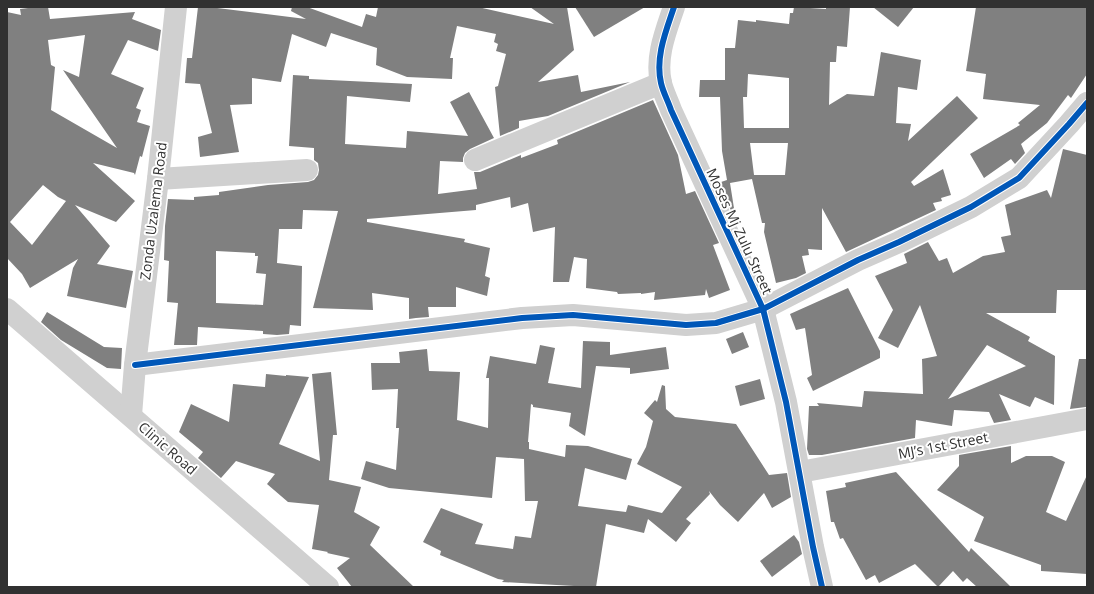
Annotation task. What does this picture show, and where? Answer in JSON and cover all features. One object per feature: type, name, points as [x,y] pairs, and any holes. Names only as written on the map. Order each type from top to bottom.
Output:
[{"type":"street","name":"Zonda Uzalema Road","points":[[131,415],[135,365],[158,179],[176,7]]},
{"type":"street","name":"Moses Mj Zulu Street","points":[[674,7],[664,38],[660,65],[661,83],[671,110],[763,309],[786,402],[822,587]]},
{"type":"street","points":[[475,160],[661,83]]},
{"type":"street","points":[[135,365],[522,318],[573,315],[686,326],[716,323],[763,309],[858,260],[971,207],[1019,178],[1087,103]]},
{"type":"street","points":[[158,179],[307,170]]},
{"type":"street","name":"Clinic Road","points":[[7,309],[328,587]]},
{"type":"street","name":"MJ’s 1st Street","points":[[800,472],[1087,419]]},
{"type":"building","points":[[48,7],[50,19],[135,12],[132,19],[161,30],[158,51],[128,40],[111,74],[144,88],[136,108],[141,110],[137,122],[150,126],[142,157],[140,156],[135,175],[134,173],[93,163],[135,201],[116,222],[75,205],[110,246],[97,264],[133,271],[126,308],[67,296],[73,268],[78,259],[30,288],[22,274],[7,258],[7,12],[21,15],[20,9]],"holes":[[[85,35],[79,77],[63,70],[117,148],[51,110],[55,67],[51,65],[48,40]],[[43,185],[58,197],[66,201],[32,245],[10,222]]]},
{"type":"building","points":[[198,7],[209,7],[306,19],[291,11],[292,7],[307,7],[362,27],[366,14],[376,17],[378,7],[478,7],[554,24],[530,7],[567,7],[574,50],[538,82],[578,75],[581,92],[630,82],[548,116],[519,121],[519,128],[500,136],[495,87],[498,86],[506,54],[496,51],[498,44],[494,42],[496,34],[457,26],[450,58],[453,58],[452,79],[407,77],[376,65],[377,48],[331,33],[326,47],[292,34],[281,82],[252,78],[252,104],[230,105],[239,152],[200,157],[198,137],[212,133],[200,84],[185,83],[187,58],[192,58]]},
{"type":"building","points":[[575,7],[645,7],[594,37]]},
{"type":"building","points":[[794,7],[826,9],[826,7],[850,7],[847,47],[837,46],[836,62],[830,62],[829,105],[847,94],[874,96],[881,52],[921,60],[917,90],[898,87],[896,123],[911,124],[908,141],[957,96],[978,118],[911,182],[914,186],[943,169],[951,195],[941,198],[942,201],[933,203],[936,210],[846,252],[822,208],[822,250],[808,249],[809,255],[802,256],[806,273],[796,278],[776,283],[764,232],[765,223],[762,223],[752,179],[730,183],[736,221],[718,183],[727,180],[722,151],[720,97],[699,97],[700,80],[725,80],[725,48],[735,48],[738,20],[756,22],[756,20],[789,24],[790,13],[793,13]],"holes":[[[748,74],[789,78],[789,128],[744,128],[743,97],[747,97]],[[750,143],[788,143],[785,175],[754,175]]]},
{"type":"building","points":[[873,7],[914,7],[898,27]]},
{"type":"building","points":[[976,7],[1087,7],[1087,74],[1071,98],[1068,95],[1047,123],[1021,144],[1025,153],[1015,164],[1011,159],[984,178],[970,154],[1020,125],[1018,123],[1040,105],[983,99],[986,74],[966,71]]},
{"type":"building","points":[[293,75],[309,76],[309,79],[412,84],[410,102],[347,96],[345,144],[406,148],[407,131],[468,136],[450,102],[469,92],[494,138],[470,149],[465,153],[463,162],[440,161],[438,194],[477,189],[474,172],[480,172],[521,155],[521,158],[558,144],[557,140],[653,100],[678,155],[686,194],[695,191],[719,243],[713,245],[730,290],[709,298],[706,289],[705,295],[654,300],[655,292],[641,294],[618,294],[617,292],[586,288],[587,259],[574,257],[569,282],[553,282],[555,227],[533,232],[528,203],[511,208],[510,197],[476,205],[476,210],[367,219],[367,222],[465,239],[464,242],[490,248],[485,276],[490,278],[487,296],[456,287],[456,307],[428,307],[429,317],[409,319],[409,298],[372,293],[373,310],[313,308],[338,211],[303,210],[302,229],[279,229],[277,263],[302,266],[301,326],[290,325],[289,334],[277,335],[263,334],[263,331],[198,327],[197,345],[174,345],[178,303],[167,302],[169,261],[164,260],[165,226],[168,199],[194,200],[194,197],[219,195],[219,192],[268,185],[308,182],[314,180],[318,175],[319,170],[318,163],[314,160],[314,148],[289,146]],"holes":[[[216,251],[255,253],[255,256],[258,256],[256,273],[266,274],[263,305],[216,303]]]},
{"type":"building","points":[[1063,149],[1087,155],[1087,290],[1057,290],[1056,313],[986,313],[1030,337],[1028,341],[1055,356],[1054,405],[1035,397],[1030,407],[999,394],[1011,420],[994,423],[989,412],[954,410],[952,426],[916,420],[915,438],[822,455],[809,455],[807,449],[809,406],[819,406],[817,403],[862,407],[864,391],[923,394],[922,359],[937,356],[920,305],[898,348],[878,338],[893,310],[875,276],[907,263],[904,254],[928,242],[939,261],[947,258],[953,273],[983,256],[1005,252],[1001,237],[1011,235],[1005,205],[1047,190],[1051,198]],"holes":[[[987,345],[1026,366],[948,399]]]},
{"type":"building","points":[[848,288],[880,351],[880,358],[813,391],[807,378],[812,375],[805,328],[796,330],[790,314]]},
{"type":"building","points":[[47,312],[104,347],[122,348],[121,369],[107,368],[61,340],[41,322]]},
{"type":"building","points":[[743,332],[749,347],[732,354],[726,339]]},
{"type":"building","points":[[583,341],[610,342],[610,355],[666,347],[669,369],[630,374],[630,368],[596,366],[585,436],[569,426],[571,413],[533,407],[531,404],[528,442],[529,449],[565,457],[566,445],[588,446],[632,459],[626,480],[585,468],[578,506],[626,512],[628,505],[662,513],[682,487],[637,464],[646,447],[653,421],[644,413],[655,400],[657,402],[662,385],[665,386],[666,409],[675,417],[736,424],[769,475],[787,473],[791,497],[772,508],[764,493],[738,522],[720,505],[709,491],[710,494],[686,519],[691,523],[676,542],[648,519],[644,533],[606,524],[596,587],[574,587],[502,582],[504,580],[498,579],[440,555],[441,551],[423,542],[441,508],[483,524],[475,544],[513,549],[515,536],[531,538],[538,501],[525,501],[524,459],[496,457],[492,498],[389,488],[361,479],[366,461],[396,470],[399,428],[396,428],[398,389],[372,390],[371,363],[400,363],[399,352],[427,349],[429,371],[460,372],[457,420],[488,428],[489,378],[486,378],[490,356],[536,364],[540,345],[555,348],[548,383],[581,388]]},
{"type":"building","points":[[1079,359],[1087,359],[1087,405],[1086,407],[1070,409]]},
{"type":"building","points":[[331,372],[337,435],[333,435],[329,480],[361,487],[354,512],[380,527],[370,545],[414,587],[352,587],[337,568],[350,558],[312,549],[319,505],[288,502],[267,484],[275,474],[236,461],[221,478],[198,458],[203,452],[179,432],[191,404],[229,422],[233,384],[265,387],[266,374],[309,377],[279,444],[320,461],[312,374]]},
{"type":"building","points":[[760,379],[765,399],[740,406],[735,386]]},
{"type":"building","points":[[1011,446],[1011,463],[1026,456],[1052,456],[1065,462],[1046,512],[1066,521],[1087,475],[1087,574],[1041,571],[1041,565],[974,541],[984,517],[937,490],[959,466],[959,455]]},
{"type":"building","points":[[896,472],[969,552],[971,548],[1011,587],[977,587],[967,578],[963,582],[953,571],[938,587],[915,564],[879,583],[875,575],[866,580],[843,538],[840,539],[834,522],[831,522],[826,491],[846,487],[845,483]]},
{"type":"building","points":[[794,535],[799,542],[802,554],[772,577],[760,561]]},
{"type":"cycle path","points":[[674,7],[660,54],[659,64],[661,83],[671,110],[763,309],[786,402],[822,587]]},
{"type":"cycle path","points":[[135,365],[522,318],[573,315],[686,325],[716,323],[763,309],[858,260],[971,207],[1019,178],[1087,103]]}]
